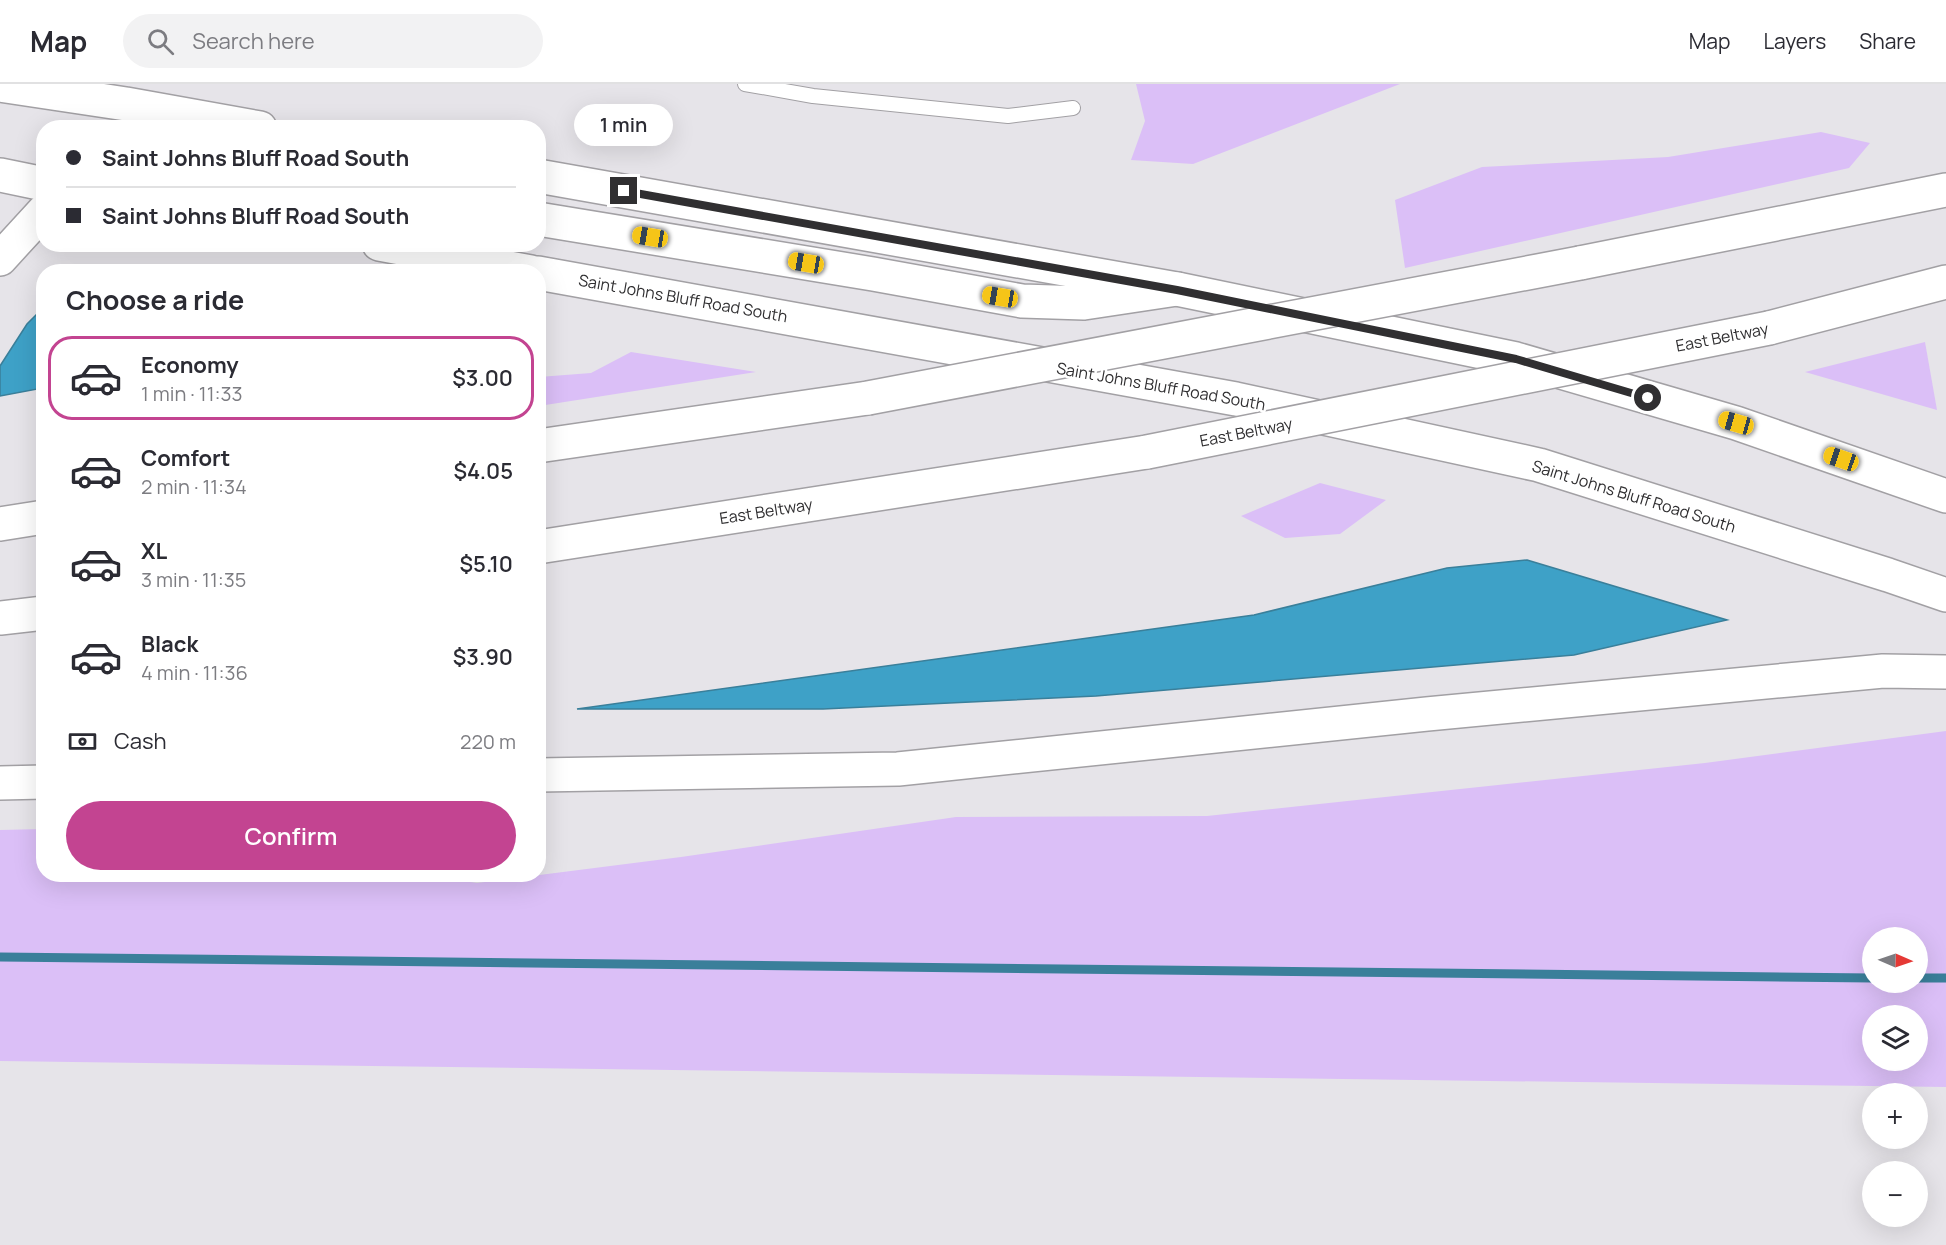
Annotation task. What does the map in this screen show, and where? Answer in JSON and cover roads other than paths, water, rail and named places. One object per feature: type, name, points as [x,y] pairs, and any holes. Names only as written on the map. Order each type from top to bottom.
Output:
[{"type":"main road","points":[[0,85],[215,120]]},
{"type":"main road","points":[[0,175],[36,182]]},
{"type":"main road","points":[[546,177],[1177,290],[1516,359],[1736,423],[1946,496]]},
{"type":"main road","points":[[546,445],[868,398],[1580,263],[1946,190]]},
{"type":"main road","points":[[0,259],[36,220]]},
{"type":"main road","points":[[546,220],[1022,301],[1084,303],[1177,290]]},
{"type":"main road","points":[[423,252],[488,264]]},
{"type":"main road","name":"Saint Johns Bluff Road South","points":[[546,274],[1236,399],[1539,465],[1946,595]]},
{"type":"main road","name":"East Beltway","points":[[546,546],[1147,452],[1769,328],[1946,282]]},
{"type":"main road","points":[[0,524],[36,518]]},
{"type":"main road","points":[[0,618],[36,614]]},
{"type":"main road","points":[[546,775],[898,769],[1427,714],[1776,681],[1883,672],[1946,672]]},
{"type":"main road","points":[[0,783],[36,782]]},
{"type":"lane","points":[[745,84],[813,96],[1008,116],[1073,108]]},
{"type":"water","points":[[36,315],[36,389],[0,396],[0,366],[27,324]]},
{"type":"water","points":[[1527,560],[1727,620],[1574,655],[1096,696],[823,709],[577,709],[1254,615],[1447,568]]},
{"type":"waterway","points":[[0,957],[1862,978]]},
{"type":"waterway","points":[[1928,978],[1946,978]]}]
